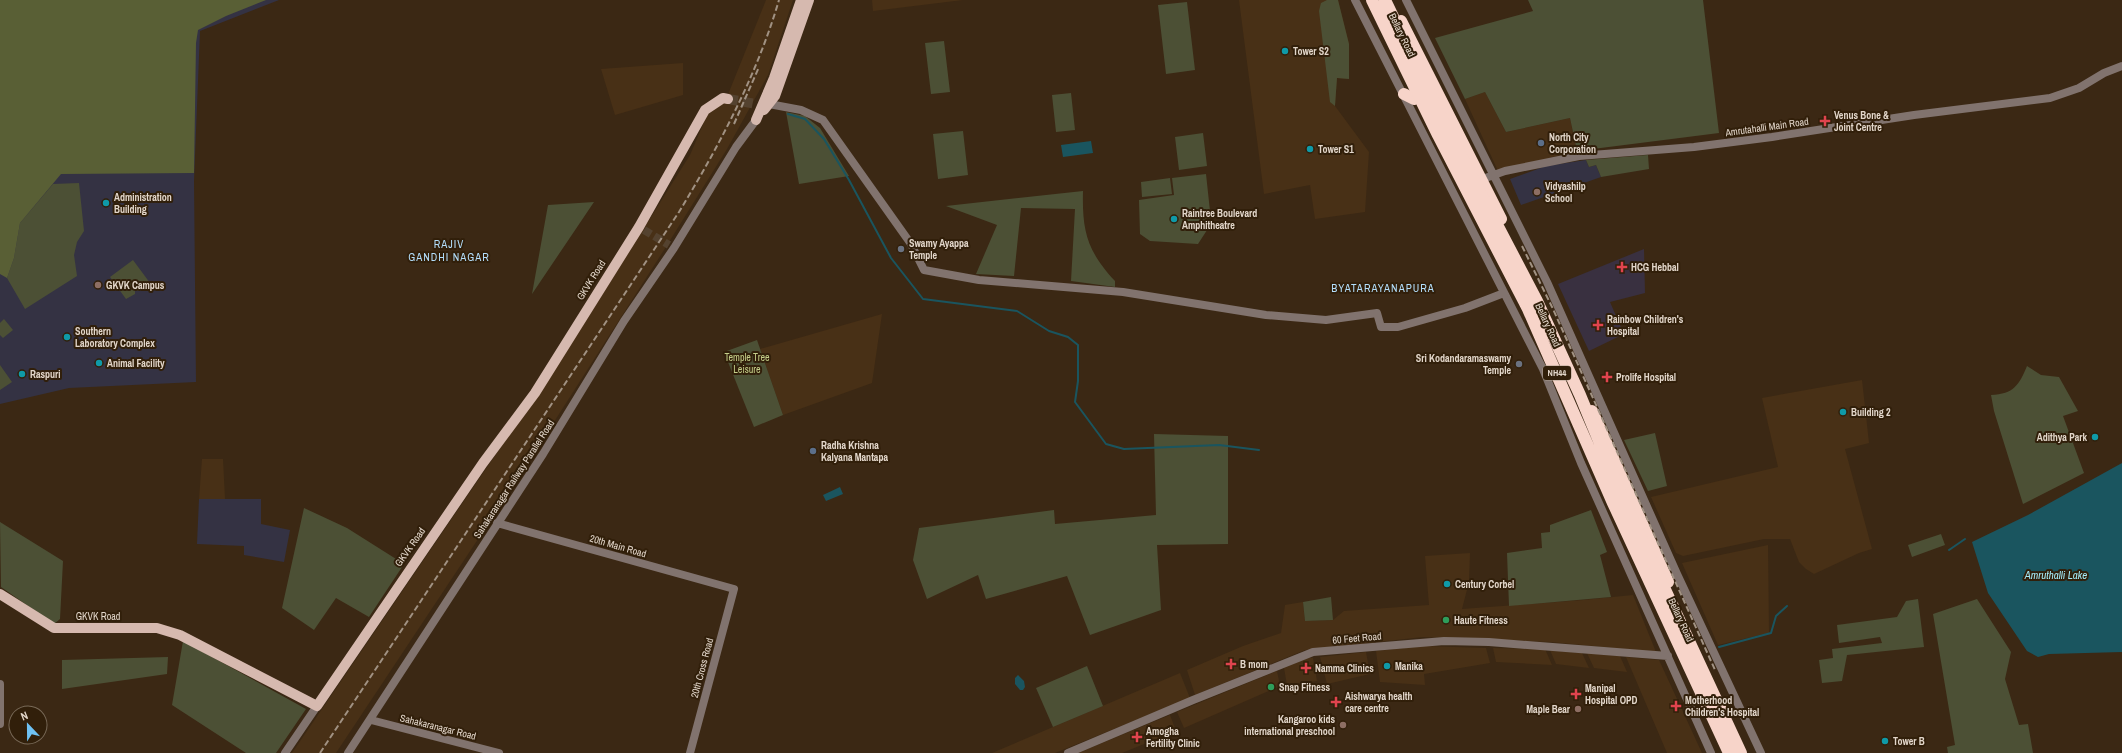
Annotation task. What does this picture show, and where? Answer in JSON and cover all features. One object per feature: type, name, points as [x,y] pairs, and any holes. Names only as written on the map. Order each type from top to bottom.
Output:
[{"type":"highway","name":"Bellary Road","points":[[1366,0],[1409,96],[1460,189],[1523,310],[1608,505],[1723,753]]},
{"type":"highway","name":"Bellary Road","points":[[1372,0],[1438,135],[1528,308],[1613,503],[1729,753]]},
{"type":"highway","name":"Bellary Road","points":[[1385,0],[1447,129],[1537,301],[1580,395],[1623,499],[1741,753]]},
{"type":"highway","name":"Bellary Road","points":[[1391,0],[1542,299],[1695,643],[1747,753]]},
{"type":"main road","points":[[757,118],[774,78],[801,0]]},
{"type":"main road","points":[[762,104],[775,96],[809,0]]},
{"type":"main road","name":"GKVK Road","points":[[0,594],[54,628],[157,628],[180,635],[317,706],[483,463],[535,393],[641,228],[705,110],[725,98]]},
{"type":"street","points":[[1356,0],[1409,96],[1504,293],[1543,369],[1582,463],[1711,753]]},
{"type":"street","points":[[1406,0],[1548,282],[1677,574],[1761,753]]},
{"type":"street","name":"Amrutahalli Main Road","points":[[1460,189],[1493,174],[1578,156],[1694,147],[1772,137],[1914,114],[2050,98],[2079,88],[2104,73],[2122,66]]},
{"type":"street","points":[[762,104],[801,110],[823,120],[911,244],[924,270],[979,280],[1122,292],[1266,315],[1326,320],[1377,312],[1381,327],[1398,327],[1465,308],[1504,293]]},
{"type":"street","name":"Sahakaranagar Railway Parallel Road","points":[[348,753],[371,720],[557,432],[624,321],[672,246],[736,147],[757,118]]},
{"type":"street","name":"20th Main Road","points":[[497,523],[734,589]]},
{"type":"street","name":"20th Cross Road","points":[[690,753],[734,589]]},
{"type":"street","name":"60 Feet Road","points":[[1068,753],[1193,700],[1314,652],[1444,640],[1489,642],[1668,656]]},
{"type":"street","points":[[0,684],[0,724]]},
{"type":"street","points":[[285,753],[317,706]]},
{"type":"street","name":"Sahakaranagar Road","points":[[371,720],[499,753]]},
{"type":"shaded area","name":"GKVK Campus","points":[[0,0],[279,0],[200,31],[194,181],[196,382],[69,388],[0,404]]},
{"type":"shaded area","points":[[766,0],[793,0],[768,75],[727,149],[664,250],[506,497],[336,753],[292,753],[571,344],[690,155],[707,115],[725,102]]},
{"type":"shaded area","points":[[872,0],[963,0],[873,11]]},
{"type":"shaded area","points":[[1239,0],[1338,0],[1349,44],[1349,79],[1337,78],[1335,106],[1369,152],[1365,212],[1315,219],[1310,185],[1264,194]]},
{"type":"shaded area","points":[[683,63],[683,95],[615,115],[601,69]]},
{"type":"shaded area","points":[[1485,92],[1506,132],[1570,118],[1577,151],[1498,171],[1465,99]]},
{"type":"shaded area","name":"Vidyashilp School","points":[[1586,160],[1589,167],[1596,165],[1601,177],[1521,205],[1510,179],[1546,166]]},
{"type":"shaded area","name":"HCG Hebbal","points":[[1644,249],[1645,293],[1610,302],[1623,332],[1622,335],[1589,351],[1558,284]]},
{"type":"shaded area","points":[[882,314],[872,383],[783,415],[760,349]]},
{"type":"shaded area","points":[[1862,380],[1869,443],[1845,449],[1872,549],[1859,553],[1814,574],[1799,562],[1790,539],[1764,539],[1683,556],[1676,553],[1651,497],[1778,467],[1762,398]]},
{"type":"shaded area","points":[[202,459],[223,459],[225,499],[199,499]]},
{"type":"shaded area","points":[[199,499],[261,499],[261,524],[290,530],[284,562],[244,555],[244,546],[197,544]]},
{"type":"shaded area","points":[[1768,545],[1769,633],[1718,645],[1682,563]]},
{"type":"shaded area","points":[[1470,553],[1469,582],[1462,609],[1633,595],[1656,652],[1551,642],[1423,637],[1305,650],[1195,695],[1187,670],[1243,646],[1281,633],[1285,605],[1303,602],[1305,621],[1333,620],[1344,611],[1429,605],[1425,556]]},
{"type":"shaded area","points":[[1424,646],[1486,648],[1490,663],[1424,674],[1425,685],[1380,682],[1376,651]]},
{"type":"shaded area","points":[[1493,648],[1545,649],[1552,665],[1496,662]]},
{"type":"shaded area","points":[[1550,650],[1582,653],[1589,668],[1556,664]]},
{"type":"shaded area","points":[[1366,652],[1370,674],[1327,684],[1320,657]]},
{"type":"shaded area","points":[[1587,653],[1620,656],[1627,672],[1594,668]]},
{"type":"shaded area","points":[[1626,657],[1659,660],[1702,753],[1667,753]]},
{"type":"shaded area","points":[[1307,658],[1313,658],[1317,681],[1287,685],[1284,668]]},
{"type":"shaded area","points":[[1277,671],[1280,686],[1184,728],[1177,712]]},
{"type":"shaded area","points":[[1180,673],[1190,698],[1055,753],[992,753]]},
{"type":"shaded area","points":[[1170,715],[1176,731],[1122,753],[1078,753]]},
{"type":"green space","points":[[0,0],[266,0],[226,16],[198,30],[196,43],[194,173],[61,174],[20,223],[14,258],[7,278],[0,274]]},
{"type":"green space","points":[[1327,0],[1338,0],[1349,44],[1349,79],[1337,78],[1335,106],[1330,102],[1319,11],[1321,3]]},
{"type":"green space","points":[[1528,0],[1703,0],[1719,133],[1577,151],[1570,118],[1506,132],[1485,92],[1465,99],[1435,38],[1533,11]]},
{"type":"green space","points":[[1187,2],[1195,70],[1166,74],[1158,5]]},
{"type":"green space","points":[[944,41],[950,92],[931,94],[925,43]]},
{"type":"green space","points":[[1071,93],[1075,130],[1056,132],[1052,95]]},
{"type":"green space","points":[[786,112],[805,116],[820,128],[849,176],[799,184]]},
{"type":"green space","points":[[963,131],[968,175],[938,179],[933,134]]},
{"type":"green space","points":[[1203,133],[1207,166],[1179,170],[1175,137]]},
{"type":"green space","points":[[1648,155],[1649,169],[1601,177],[1596,165],[1589,167],[1586,160]]},
{"type":"green space","name":"Raintree Boulevard Amphitheatre","points":[[1206,174],[1210,211],[1209,227],[1198,244],[1150,241],[1140,234],[1139,200],[1174,195],[1172,178]]},
{"type":"green space","points":[[1170,178],[1172,194],[1142,197],[1141,182]]},
{"type":"green space","points":[[79,183],[84,231],[77,242],[74,255],[77,276],[25,309],[7,278],[14,258],[20,223],[53,184]]},
{"type":"green space","points":[[1083,191],[1085,229],[1088,240],[1098,260],[1115,281],[1115,287],[1071,281],[1075,209],[1021,208],[1014,276],[976,274],[997,225],[946,206]]},
{"type":"green space","points":[[594,202],[532,294],[548,205]]},
{"type":"green space","points":[[133,260],[150,283],[139,291],[135,290],[135,294],[126,299],[110,277]]},
{"type":"green space","points":[[4,319],[13,330],[3,338],[0,335],[0,323]]},
{"type":"green space","name":"Temple Tree Leisure","points":[[757,340],[783,415],[754,427],[724,352]]},
{"type":"green space","points":[[0,365],[12,382],[0,390]]},
{"type":"green space","points":[[2027,366],[2041,375],[2059,377],[2078,411],[2063,416],[2084,473],[2023,504],[1994,411],[1991,395],[2005,393],[2015,387]]},
{"type":"green space","points":[[1655,433],[1667,486],[1648,491],[1624,440]]},
{"type":"green space","points":[[1154,434],[1228,436],[1228,544],[1157,545],[1161,610],[1090,635],[1067,576],[986,599],[978,575],[927,599],[913,560],[919,528],[1054,510],[1055,524],[1156,515]]},
{"type":"green space","points":[[304,508],[347,528],[404,564],[369,617],[336,598],[314,630],[282,608]]},
{"type":"green space","points":[[1591,510],[1607,552],[1600,555],[1611,597],[1509,606],[1507,553],[1542,548],[1541,533],[1550,532],[1550,525]]},
{"type":"green space","points":[[0,522],[63,561],[60,619],[54,624],[1,587]]},
{"type":"green space","points":[[1941,534],[1945,545],[1912,557],[1908,545]]},
{"type":"green space","points":[[1331,597],[1333,620],[1305,621],[1303,602]]},
{"type":"green space","points":[[1918,599],[1924,647],[1847,655],[1842,681],[1822,683],[1819,660],[1833,658],[1832,649],[1882,643],[1880,637],[1839,643],[1837,625],[1897,617],[1906,601]]},
{"type":"green space","points":[[1977,599],[2011,652],[2005,679],[2019,725],[2028,724],[2033,753],[1948,753],[1947,747],[1955,745],[1933,614]]},
{"type":"green space","points":[[183,641],[306,709],[276,753],[246,753],[172,705]]},
{"type":"green space","points":[[168,657],[167,674],[62,689],[62,660]]},
{"type":"green space","points":[[1087,666],[1103,706],[1053,727],[1036,688]]},
{"type":"water","points":[[1091,141],[1093,153],[1063,157],[1061,145]]},
{"type":"water","name":"Amruthalli Lake","points":[[2122,463],[2122,652],[2049,654],[2038,657],[2027,651],[1988,593],[1972,542],[2028,515]]},
{"type":"water","points":[[840,487],[843,494],[826,501],[823,495]]},
{"type":"water","points":[[1018,675],[1024,681],[1025,687],[1023,690],[1020,690],[1015,684],[1015,678]]},
{"type":"waterway","points":[[788,114],[805,119],[824,139],[849,180],[891,258],[923,299],[1017,311],[1049,331],[1068,337],[1078,345],[1078,381],[1075,402],[1106,444],[1124,449],[1219,445],[1259,450]]},
{"type":"waterway","points":[[1949,550],[1965,539]]},
{"type":"waterway","points":[[1719,647],[1771,633],[1776,616],[1787,606]]},
{"type":"tunnel","points":[[728,99],[756,104]]},
{"type":"tunnel","points":[[644,230],[669,245]]},
{"type":"railway","points":[[320,753],[679,212],[736,109],[760,55],[779,0]]},
{"type":"railway","points":[[734,124],[759,67]]},
{"type":"railway","points":[[1522,246],[1553,309],[1715,670]]},
{"type":"place","name":"Tower S2","points":[[1285,51]]},
{"type":"place","name":"Venus Bone & Joint Centre","points":[[1825,121]]},
{"type":"place","name":"North City Corporation","points":[[1541,143]]},
{"type":"place","name":"Tower S1","points":[[1310,149]]},
{"type":"place","name":"Vidyashilp School","points":[[1537,192]]},
{"type":"place","name":"Administration Building","points":[[106,203]]},
{"type":"place","name":"Raintree Boulevard Amphitheatre","points":[[1174,219]]},
{"type":"place","name":"Swamy Ayappa Temple","points":[[901,249]]},
{"type":"place","name":"HCG Hebbal","points":[[1622,267]]},
{"type":"place","name":"GKVK Campus","points":[[98,285]]},
{"type":"place","name":"Rainbow Children's Hospital","points":[[1598,325]]},
{"type":"place","name":"Southern Laboratory Complex","points":[[67,337]]},
{"type":"place","name":"Animal Facility","points":[[99,363]]},
{"type":"place","name":"Sri Kodandaramaswamy Temple","points":[[1519,364]]},
{"type":"place","name":"Raspuri","points":[[22,374]]},
{"type":"place","name":"Prolife Hospital","points":[[1607,377]]},
{"type":"place","name":"Building 2","points":[[1843,412]]},
{"type":"place","name":"Adithya Park","points":[[2095,437]]},
{"type":"place","name":"Radha Krishna Kalyana Mantapa","points":[[813,451]]},
{"type":"place","name":"Century Corbel","points":[[1447,584]]},
{"type":"place","name":"Haute Fitness","points":[[1446,620]]},
{"type":"place","name":"B mom","points":[[1231,664]]},
{"type":"place","name":"Manika","points":[[1387,666]]},
{"type":"place","name":"Namma Clinics","points":[[1306,668]]},
{"type":"place","name":"Snap Fitness","points":[[1271,687]]},
{"type":"place","name":"Manipal Hospital OPD","points":[[1576,694]]},
{"type":"place","name":"Aishwarya health care centre","points":[[1336,702]]},
{"type":"place","name":"Motherhood Children's Hospital","points":[[1676,706]]},
{"type":"place","name":"Maple Bear","points":[[1578,709]]},
{"type":"place","name":"Kangaroo kids international preschool","points":[[1343,725]]},
{"type":"place","name":"Amogha Fertility Clinic","points":[[1137,737]]},
{"type":"place","name":"Tower B","points":[[1885,741]]},
{"type":"district","name":"RAJIV GANDHI NAGAR","points":[[449,250]]},
{"type":"district","name":"BYATARAYANAPURA","points":[[1383,288]]}]
